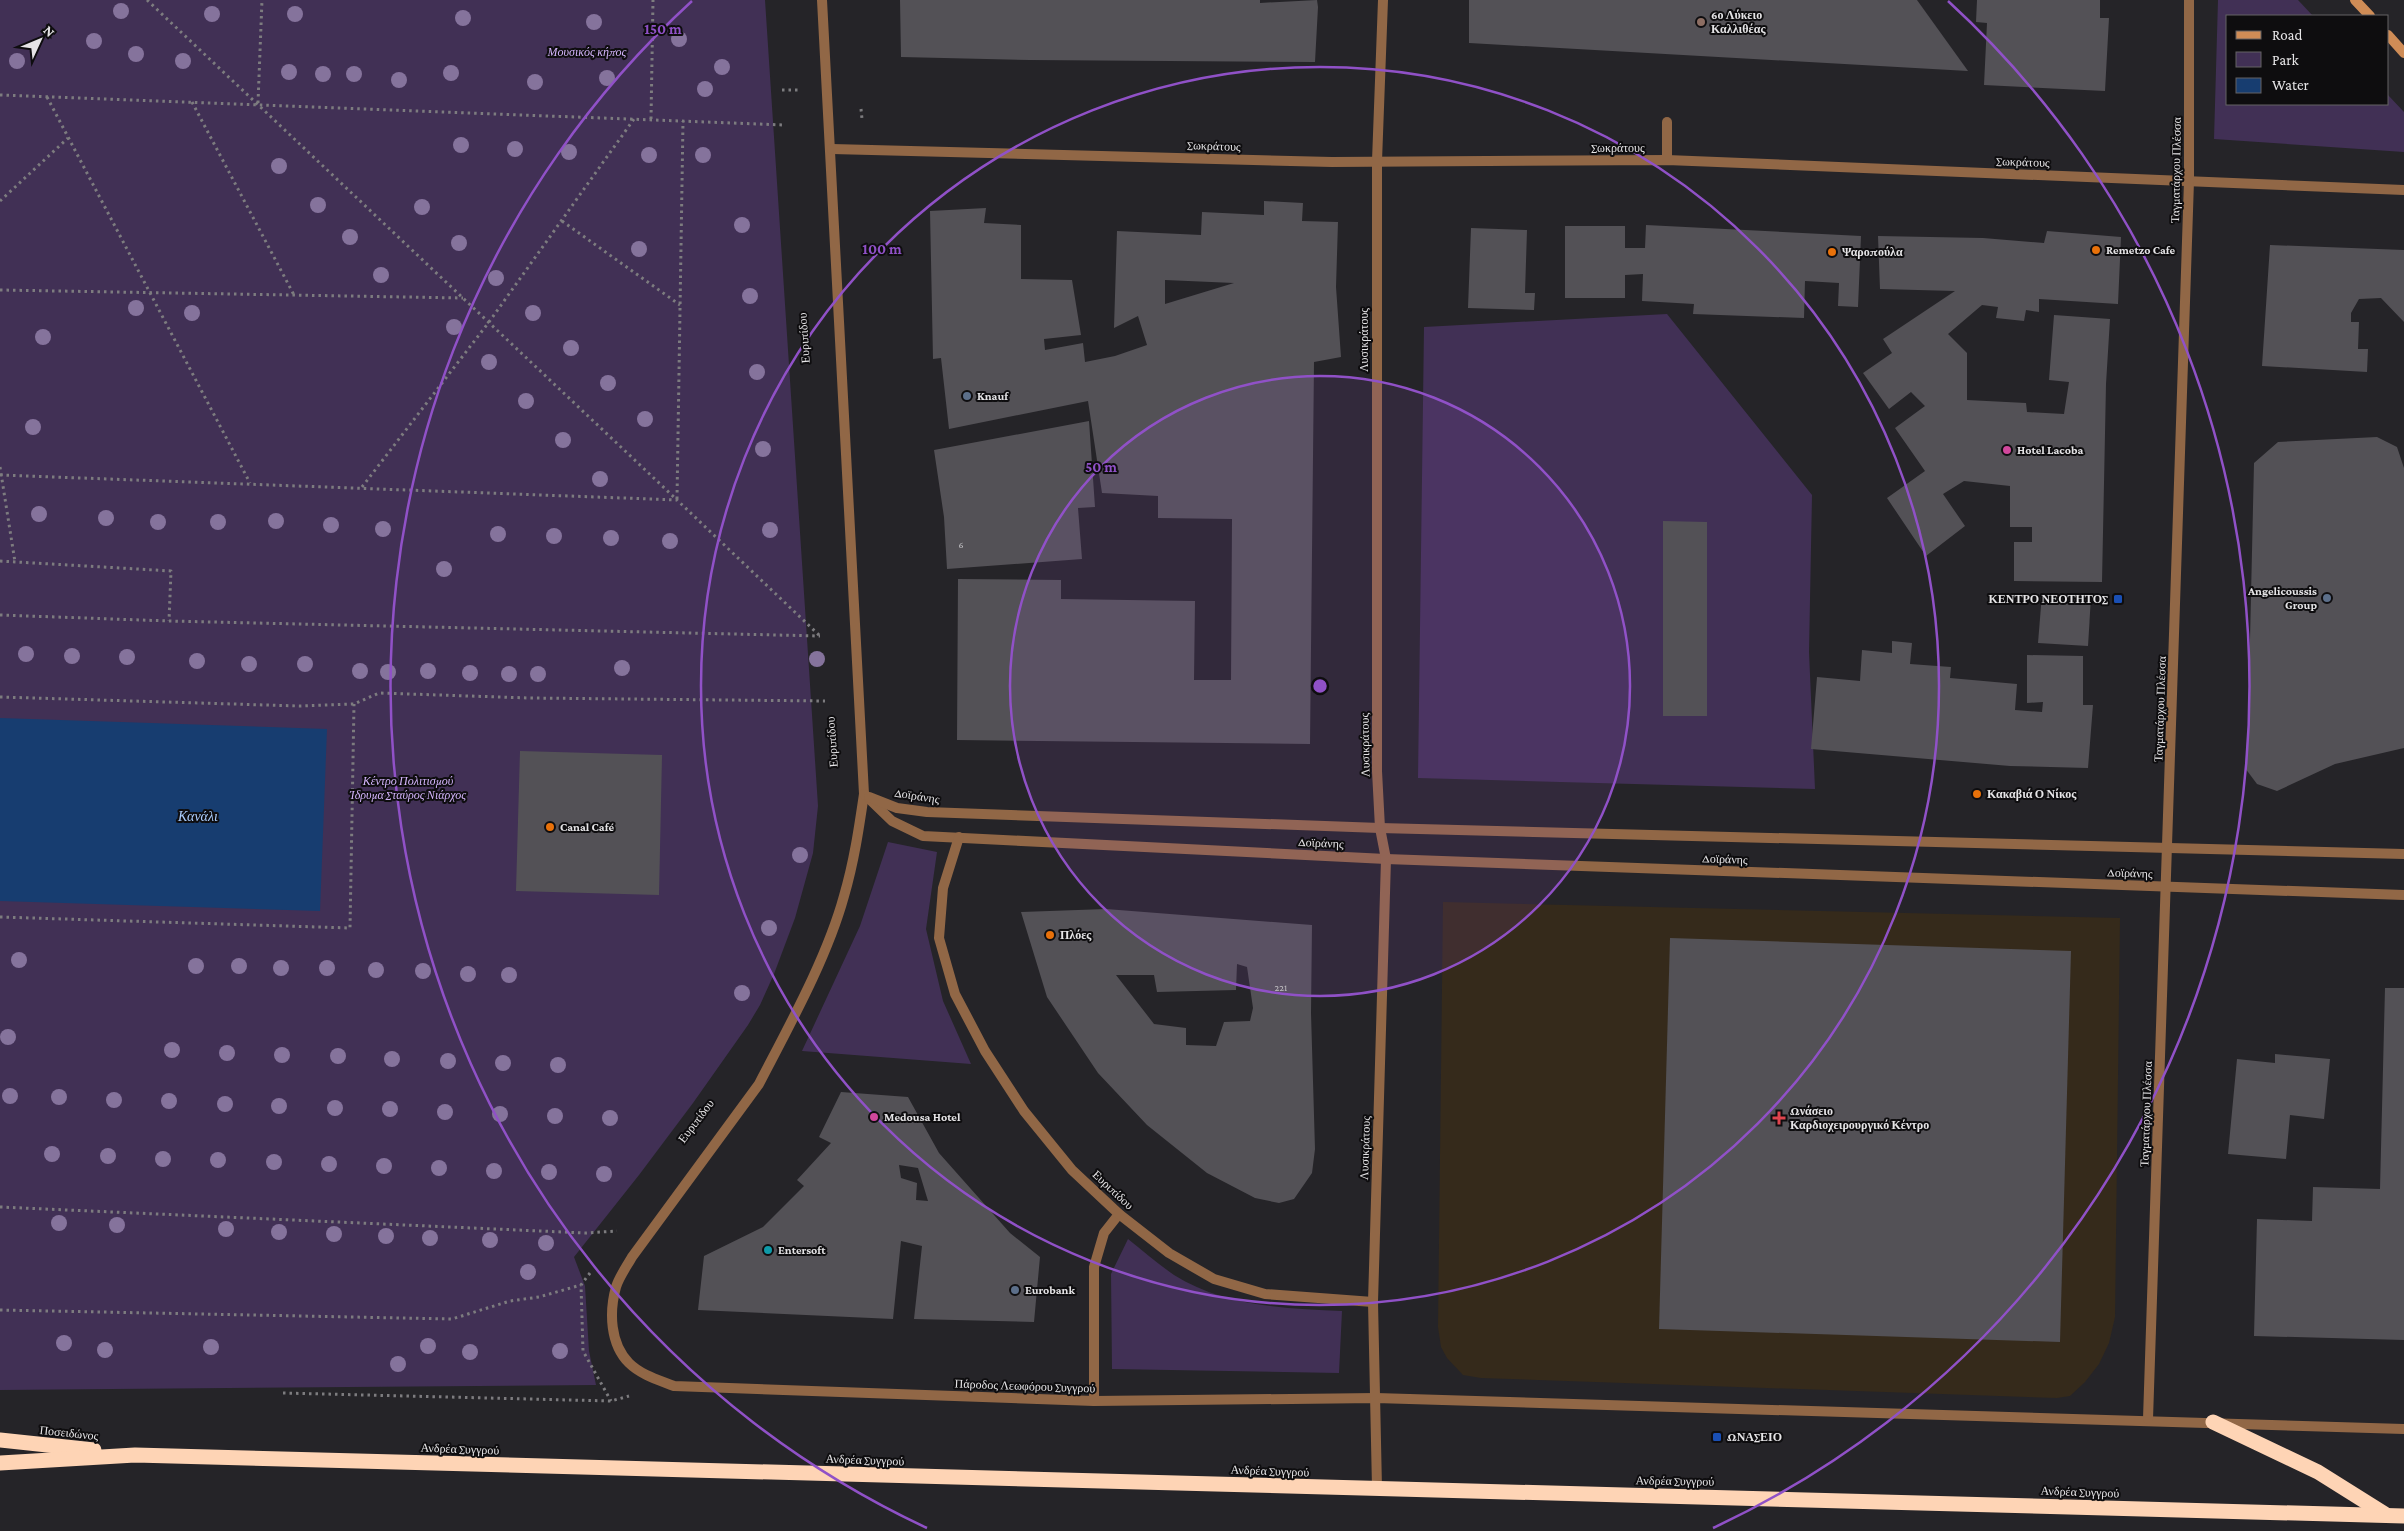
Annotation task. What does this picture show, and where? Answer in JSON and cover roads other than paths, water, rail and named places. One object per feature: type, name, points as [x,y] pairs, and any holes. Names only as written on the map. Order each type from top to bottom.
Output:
[{"type":"highway","points":[[2213,1422],[2318,1472],[2387,1515]]},
{"type":"highway","name":"Ποσειδώνος","points":[[0,1440],[135,1455]]},
{"type":"highway","name":"Ανδρέα Συγγρού","points":[[135,1455],[2404,1516]]},
{"type":"highway","points":[[0,1463],[135,1455]]},
{"type":"main road","points":[[2355,0],[2369,15]]},
{"type":"main road","points":[[2389,36],[2404,53]]},
{"type":"street","points":[[822,0],[832,149],[864,794]]},
{"type":"street","name":"Λυσικράτους","points":[[1377,1488],[1373,1302],[1386,859],[1380,828],[1377,771],[1376,161],[1383,0]]},
{"type":"street","name":"Ταγματάρχου Πλέσσα","points":[[2148,1419],[2189,181],[2189,0]]},
{"type":"street","points":[[1667,122],[1667,160]]},
{"type":"street","name":"Σωκράτους","points":[[832,149],[1376,161],[1667,160],[2404,190]]},
{"type":"street","name":"Δοϊράνης","points":[[864,794],[896,808],[927,812],[1380,828],[2404,854]]},
{"type":"street","name":"Δοϊράνης","points":[[864,794],[892,821],[923,836],[1386,859],[2404,895]]},
{"type":"street","name":"Πάροδος Λεωφόρου Συγγρού","points":[[864,794],[857,844],[844,897],[811,978],[770,1063],[759,1084],[632,1257],[616,1286],[612,1309],[616,1344],[629,1364],[648,1375],[674,1386],[1094,1401],[1376,1398]]},
{"type":"street","name":"Ευριπίδου","points":[[959,837],[944,888],[939,938],[955,994],[986,1051],[1024,1111],[1072,1170],[1118,1214],[1169,1253],[1214,1279],[1265,1294],[1373,1302]]},
{"type":"street","points":[[1094,1401],[1094,1267],[1104,1233],[1118,1214]]},
{"type":"street","points":[[1376,1398],[2148,1419],[2404,1429]]},
{"type":"water","name":"Κανάλι","points":[[0,718],[327,729],[320,911],[0,901]]},
{"type":"place","name":"6ο Λύκειο Καλλιθέας","points":[[1701,22]]},
{"type":"place","name":"Remetzo Cafe","points":[[2096,250]]},
{"type":"place","name":"Ψαροπούλα","points":[[1832,252]]},
{"type":"place","name":"Knauf","points":[[967,396]]},
{"type":"place","name":"Hotel Lacoba","points":[[2007,450]]},
{"type":"place","name":"Angelicoussis Group","points":[[2327,598]]},
{"type":"place","name":"ΚΕΝΤΡΟ ΝΕΟΤΗΤΟΣ","points":[[2118,599]]},
{"type":"place","name":"Κακαβιά Ο Νίκος","points":[[1977,794]]},
{"type":"place","name":"Canal Café","points":[[550,827]]},
{"type":"place","name":"Πλόες","points":[[1050,935]]},
{"type":"place","name":"Medousa Hotel","points":[[874,1117]]},
{"type":"place","name":"Ωνάσειο Καρδιοχειρουργικό Κέντρο","points":[[1779,1118]]},
{"type":"place","name":"Entersoft","points":[[768,1250]]},
{"type":"place","name":"Eurobank","points":[[1015,1290]]},
{"type":"place","name":"ΩΝΑΣΕΙΟ","points":[[1717,1437]]},
{"type":"park label","name":"Μουσικός κήπος","points":[[587,52]]},
{"type":"park label","name":"Κέντρο Πολιτισμού Ίδρυμα Σταύρος Νιάρχος","points":[[408,788]]}]
